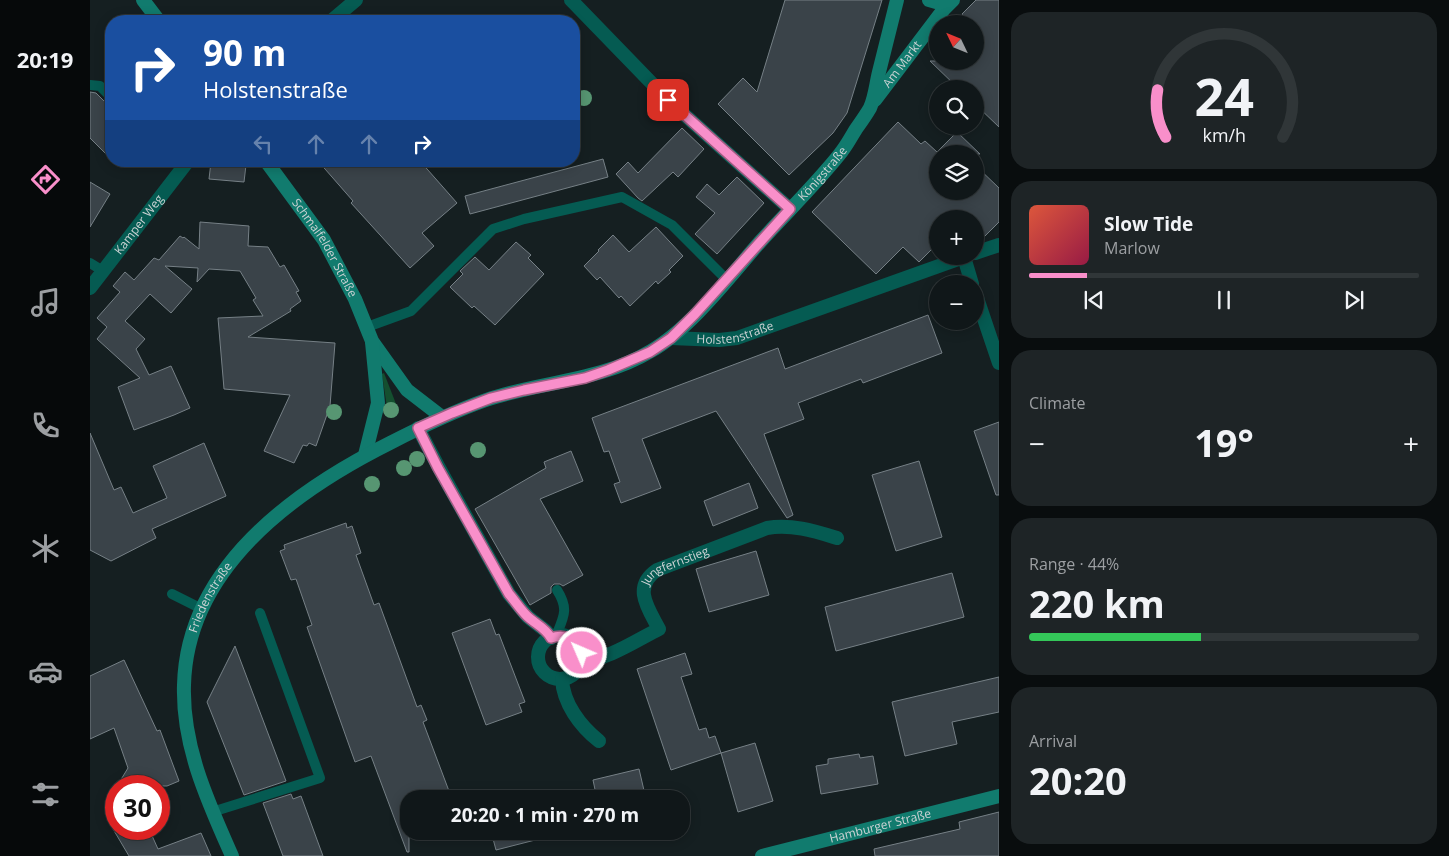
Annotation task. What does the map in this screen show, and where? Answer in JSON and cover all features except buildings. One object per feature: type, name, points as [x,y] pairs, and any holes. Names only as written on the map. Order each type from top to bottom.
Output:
[{"type":"main road","points":[[143,0],[154,15]]},
{"type":"main road","name":"Königstraße","points":[[671,338],[727,280],[840,154],[870,107],[897,0]]},
{"type":"main road","points":[[929,0],[936,2],[942,0]]},
{"type":"main road","name":"Am Markt","points":[[870,107],[944,9],[953,0]]},
{"type":"main road","name":"Schmalfelder Straße","points":[[270,167],[324,240],[355,299],[372,341],[378,403],[365,455]]},
{"type":"main road","points":[[418,428],[491,398],[585,378],[608,370],[650,352],[671,338]]},
{"type":"main road","name":"Schmalfelder Straße","points":[[372,341],[407,390],[442,417]]},
{"type":"main road","name":"Friedenstraße","points":[[232,856],[212,812],[196,766],[188,740],[184,714],[185,660],[192,634],[202,609],[231,562],[251,538],[272,518],[298,498],[365,455],[418,428]]},
{"type":"main road","name":"Hamburger Straße","points":[[762,856],[999,796]]},
{"type":"street","points":[[338,15],[356,0]]},
{"type":"street","points":[[571,0],[668,100],[790,209]]},
{"type":"street","name":"Kamper Weg","points":[[90,288],[181,167]]},
{"type":"street","name":"Holstenstraße","points":[[984,250],[999,245]]},
{"type":"street","name":"Holstenstraße","points":[[671,338],[719,340],[737,338],[944,265]]},
{"type":"street","points":[[984,319],[999,363]]},
{"type":"street","points":[[418,428],[438,468],[509,594],[528,617],[553,637]]},
{"type":"street","name":"Jungfernstieg","points":[[582,661],[596,660],[606,656],[659,629],[644,598],[644,586],[651,574],[658,570],[767,528],[795,527],[837,538]]},
{"type":"street","points":[[564,636],[575,641],[580,649],[582,661],[576,672],[570,677],[554,678],[547,674],[540,663],[539,655],[541,647],[553,637],[564,636]]},
{"type":"street","points":[[562,679],[564,694],[572,710],[588,732],[599,741]]},
{"type":"lane","points":[[90,86],[100,86],[105,91]]},
{"type":"lane","points":[[367,327],[412,311],[493,229],[622,197],[672,225],[727,280]]},
{"type":"lane","points":[[90,263],[103,271]]},
{"type":"lane","points":[[553,637],[565,612],[564,604],[557,590]]},
{"type":"lane","points":[[172,594],[202,609]]},
{"type":"lane","points":[[212,812],[320,778],[260,613]]},
{"type":"green space","points":[[384,373],[398,409],[397,415],[391,418],[388,414],[382,374]]},
{"type":"route","points":[[582,653],[578,644],[572,639],[564,636],[551,638],[546,631],[528,617],[509,594],[438,468],[418,428],[491,398],[585,378],[650,352],[671,338],[695,314],[790,209],[668,100]]}]
